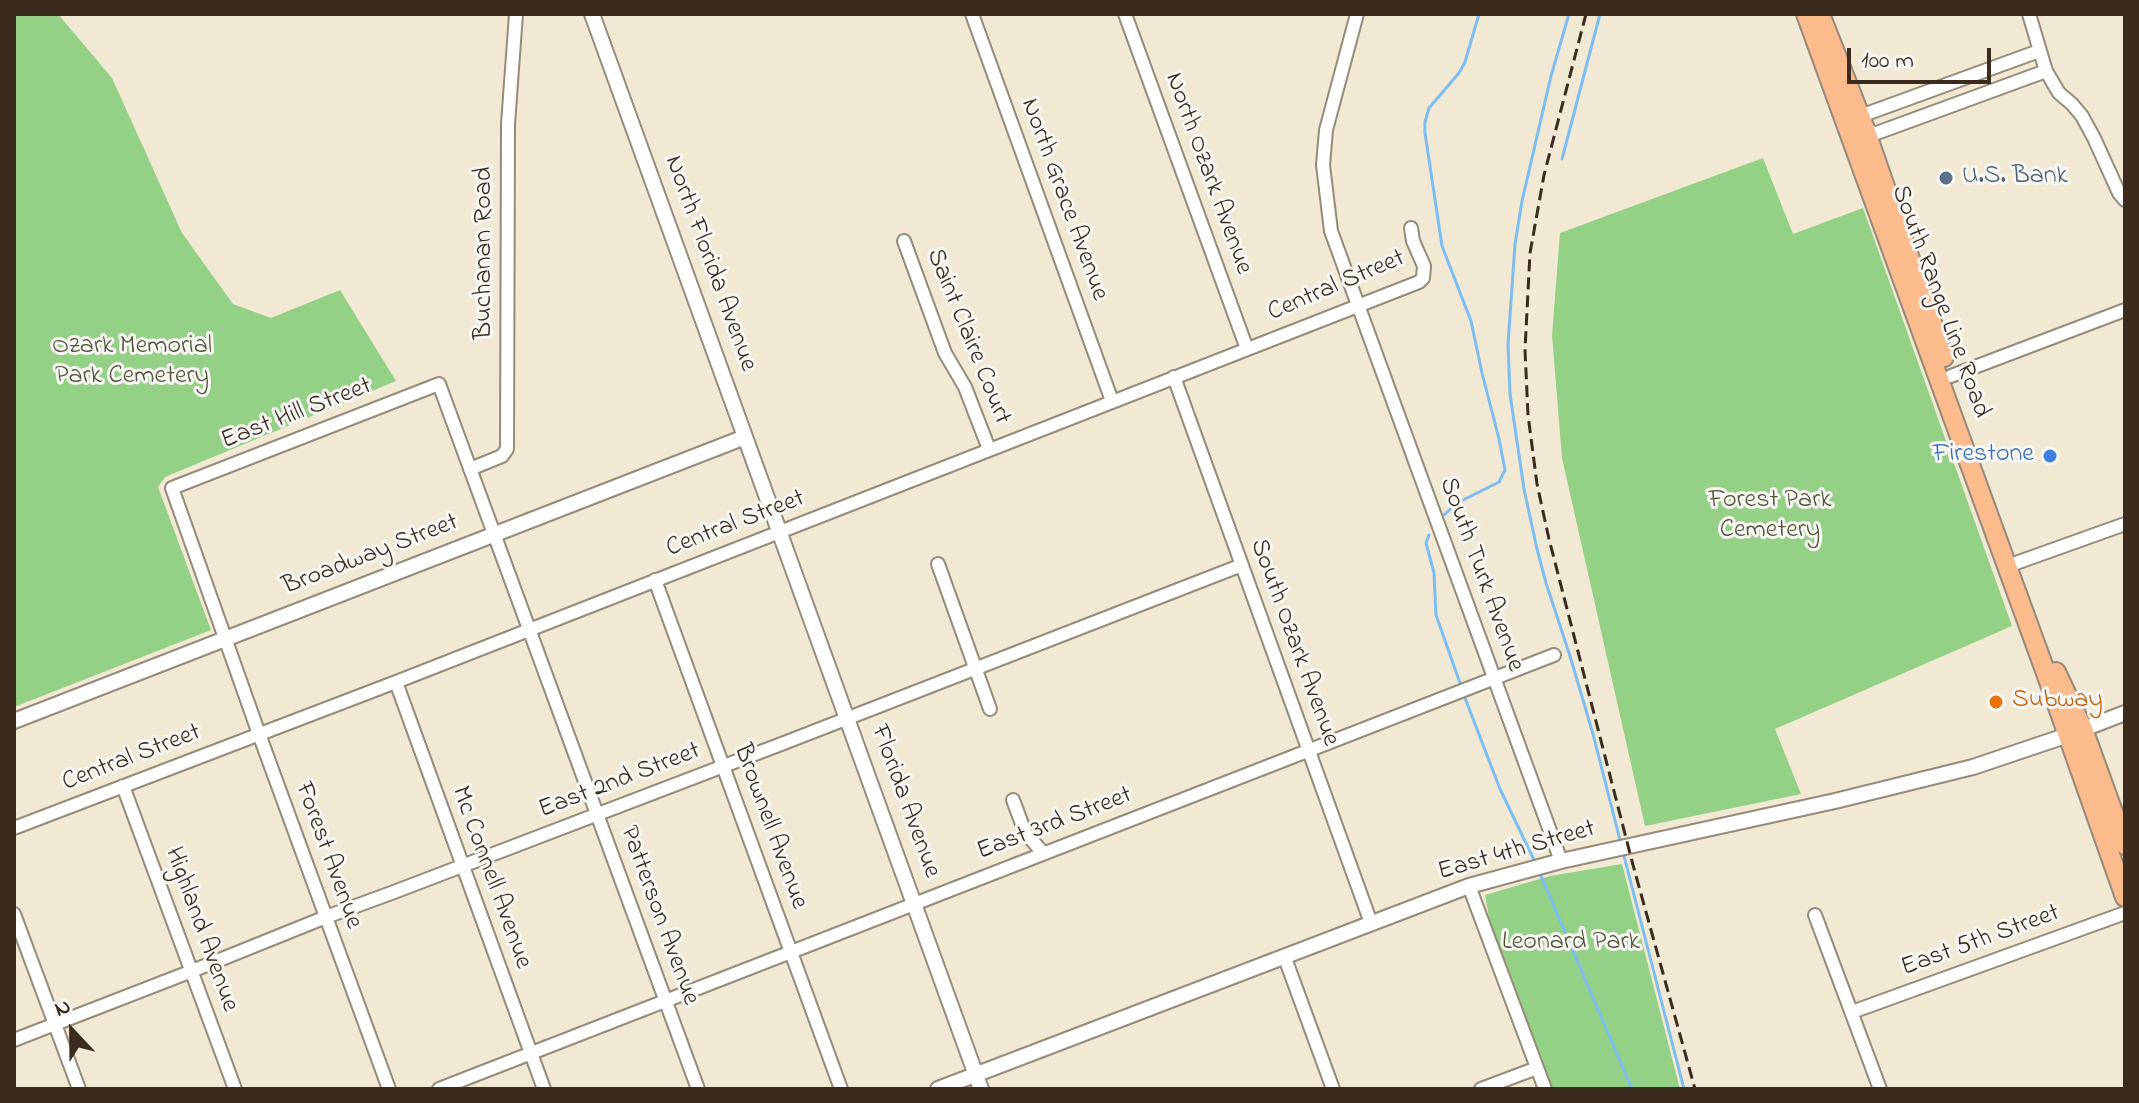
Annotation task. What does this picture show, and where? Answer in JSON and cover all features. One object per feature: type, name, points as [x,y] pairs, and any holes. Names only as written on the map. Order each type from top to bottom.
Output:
[{"type":"main road","points":[[1806,14],[1857,128]]},
{"type":"main road","points":[[1820,14],[1857,128]]},
{"type":"main road","name":"South Range Line Road","points":[[1857,128],[1951,376],[2055,669],[2125,897]]},
{"type":"main road","name":"South Range Line Road","points":[[1857,128],[2076,732],[2125,845]]},
{"type":"street","name":"Buchanan Road","points":[[470,469],[501,457],[507,449],[508,124],[516,14]]},
{"type":"street","name":"North Florida Avenue","points":[[592,14],[780,531]]},
{"type":"street","name":"North Grace Avenue","points":[[972,14],[1112,401]]},
{"type":"street","name":"North Ozark Avenue","points":[[1125,14],[1247,349]]},
{"type":"street","name":"South Turk Avenue","points":[[1357,14],[1326,130],[1323,165],[1331,231],[1561,861]]},
{"type":"street","points":[[2029,14],[2046,71],[2059,93],[2082,116],[2125,200]]},
{"type":"street","points":[[2039,51],[1866,114],[1857,128],[1876,134],[2046,71]]},
{"type":"street","name":"Central Street","points":[[14,828],[1419,282],[1423,278],[1424,266],[1411,228]]},
{"type":"street","name":"Saint Claire Court","points":[[904,241],[945,353],[965,387],[989,449]]},
{"type":"street","points":[[1951,376],[2125,310]]},
{"type":"street","name":"South Ozark Avenue","points":[[1174,377],[1371,923]]},
{"type":"street","name":"Patterson Avenue","points":[[439,384],[698,1089]]},
{"type":"street","name":"East Hill Street","points":[[172,488],[439,384]]},
{"type":"street","name":"Broadway Street","points":[[14,721],[745,437]]},
{"type":"street","name":"Forest Avenue","points":[[172,488],[389,1089]]},
{"type":"street","points":[[2016,563],[2125,524]]},
{"type":"street","name":"Florida Avenue","points":[[780,531],[981,1089]]},
{"type":"street","points":[[938,564],[990,709]]},
{"type":"street","name":"East 2nd Street","points":[[14,1040],[1242,565]]},
{"type":"street","name":"Brownell Avenue","points":[[655,580],[841,1089]]},
{"type":"street","name":"East 3rd Street","points":[[439,1089],[1554,655]]},
{"type":"street","name":"Mc Connell Avenue","points":[[396,682],[544,1089]]},
{"type":"street","name":"East 4th Street","points":[[938,1089],[1469,886],[1561,861],[1838,800],[1986,763],[2125,713]]},
{"type":"street","name":"Highland Avenue","points":[[123,786],[235,1089]]},
{"type":"street","points":[[1013,800],[1025,832],[1043,853]]},
{"type":"street","points":[[1469,886],[1545,1089]]},
{"type":"street","name":"East 5th Street","points":[[1852,1012],[2125,913]]},
{"type":"street","points":[[14,914],[79,1089]]},
{"type":"street","points":[[1815,915],[1880,1089]]},
{"type":"street","points":[[1285,958],[1333,1089]]},
{"type":"street","points":[[1481,1089],[1537,1068]]},
{"type":"green space","name":"Ozark Memorial Park Cemetery","points":[[14,14],[58,14],[112,78],[182,233],[233,304],[271,318],[340,290],[396,381],[165,477],[158,487],[211,630],[14,707]]},
{"type":"green space","name":"Forest Park Cemetery","points":[[1763,158],[1793,234],[1863,208],[2012,626],[1775,729],[1801,794],[1645,826],[1562,458],[1552,335],[1560,233]]},
{"type":"green space","name":"Leonard Park","points":[[1622,864],[1680,1089],[1551,1089],[1490,923],[1485,895],[1550,876]]},
{"type":"waterway","points":[[1444,515],[1457,503],[1499,482],[1505,470],[1471,321],[1442,246],[1425,133],[1429,108],[1465,62],[1479,14]]},
{"type":"waterway","points":[[1569,14],[1551,76],[1515,244],[1508,344],[1510,394],[1524,489],[1537,549],[1593,734],[1620,840]]},
{"type":"waterway","points":[[1562,159],[1600,14]]},
{"type":"waterway","points":[[1429,535],[1426,543],[1434,573],[1436,615],[1460,683]]},
{"type":"waterway","points":[[1465,698],[1500,789],[1534,860]]},
{"type":"waterway","points":[[1624,856],[1684,1089]]},
{"type":"waterway","points":[[1541,876],[1632,1089]]},
{"type":"railway","points":[[1586,14],[1544,175],[1530,253],[1525,350],[1528,415],[1537,484],[1549,539],[1633,865],[1695,1089]]},
{"type":"place","name":"U.S. Bank","points":[[1946,178]]},
{"type":"place","name":"Firestone","points":[[2050,456]]},
{"type":"place","name":"Subway","points":[[1996,702]]}]
